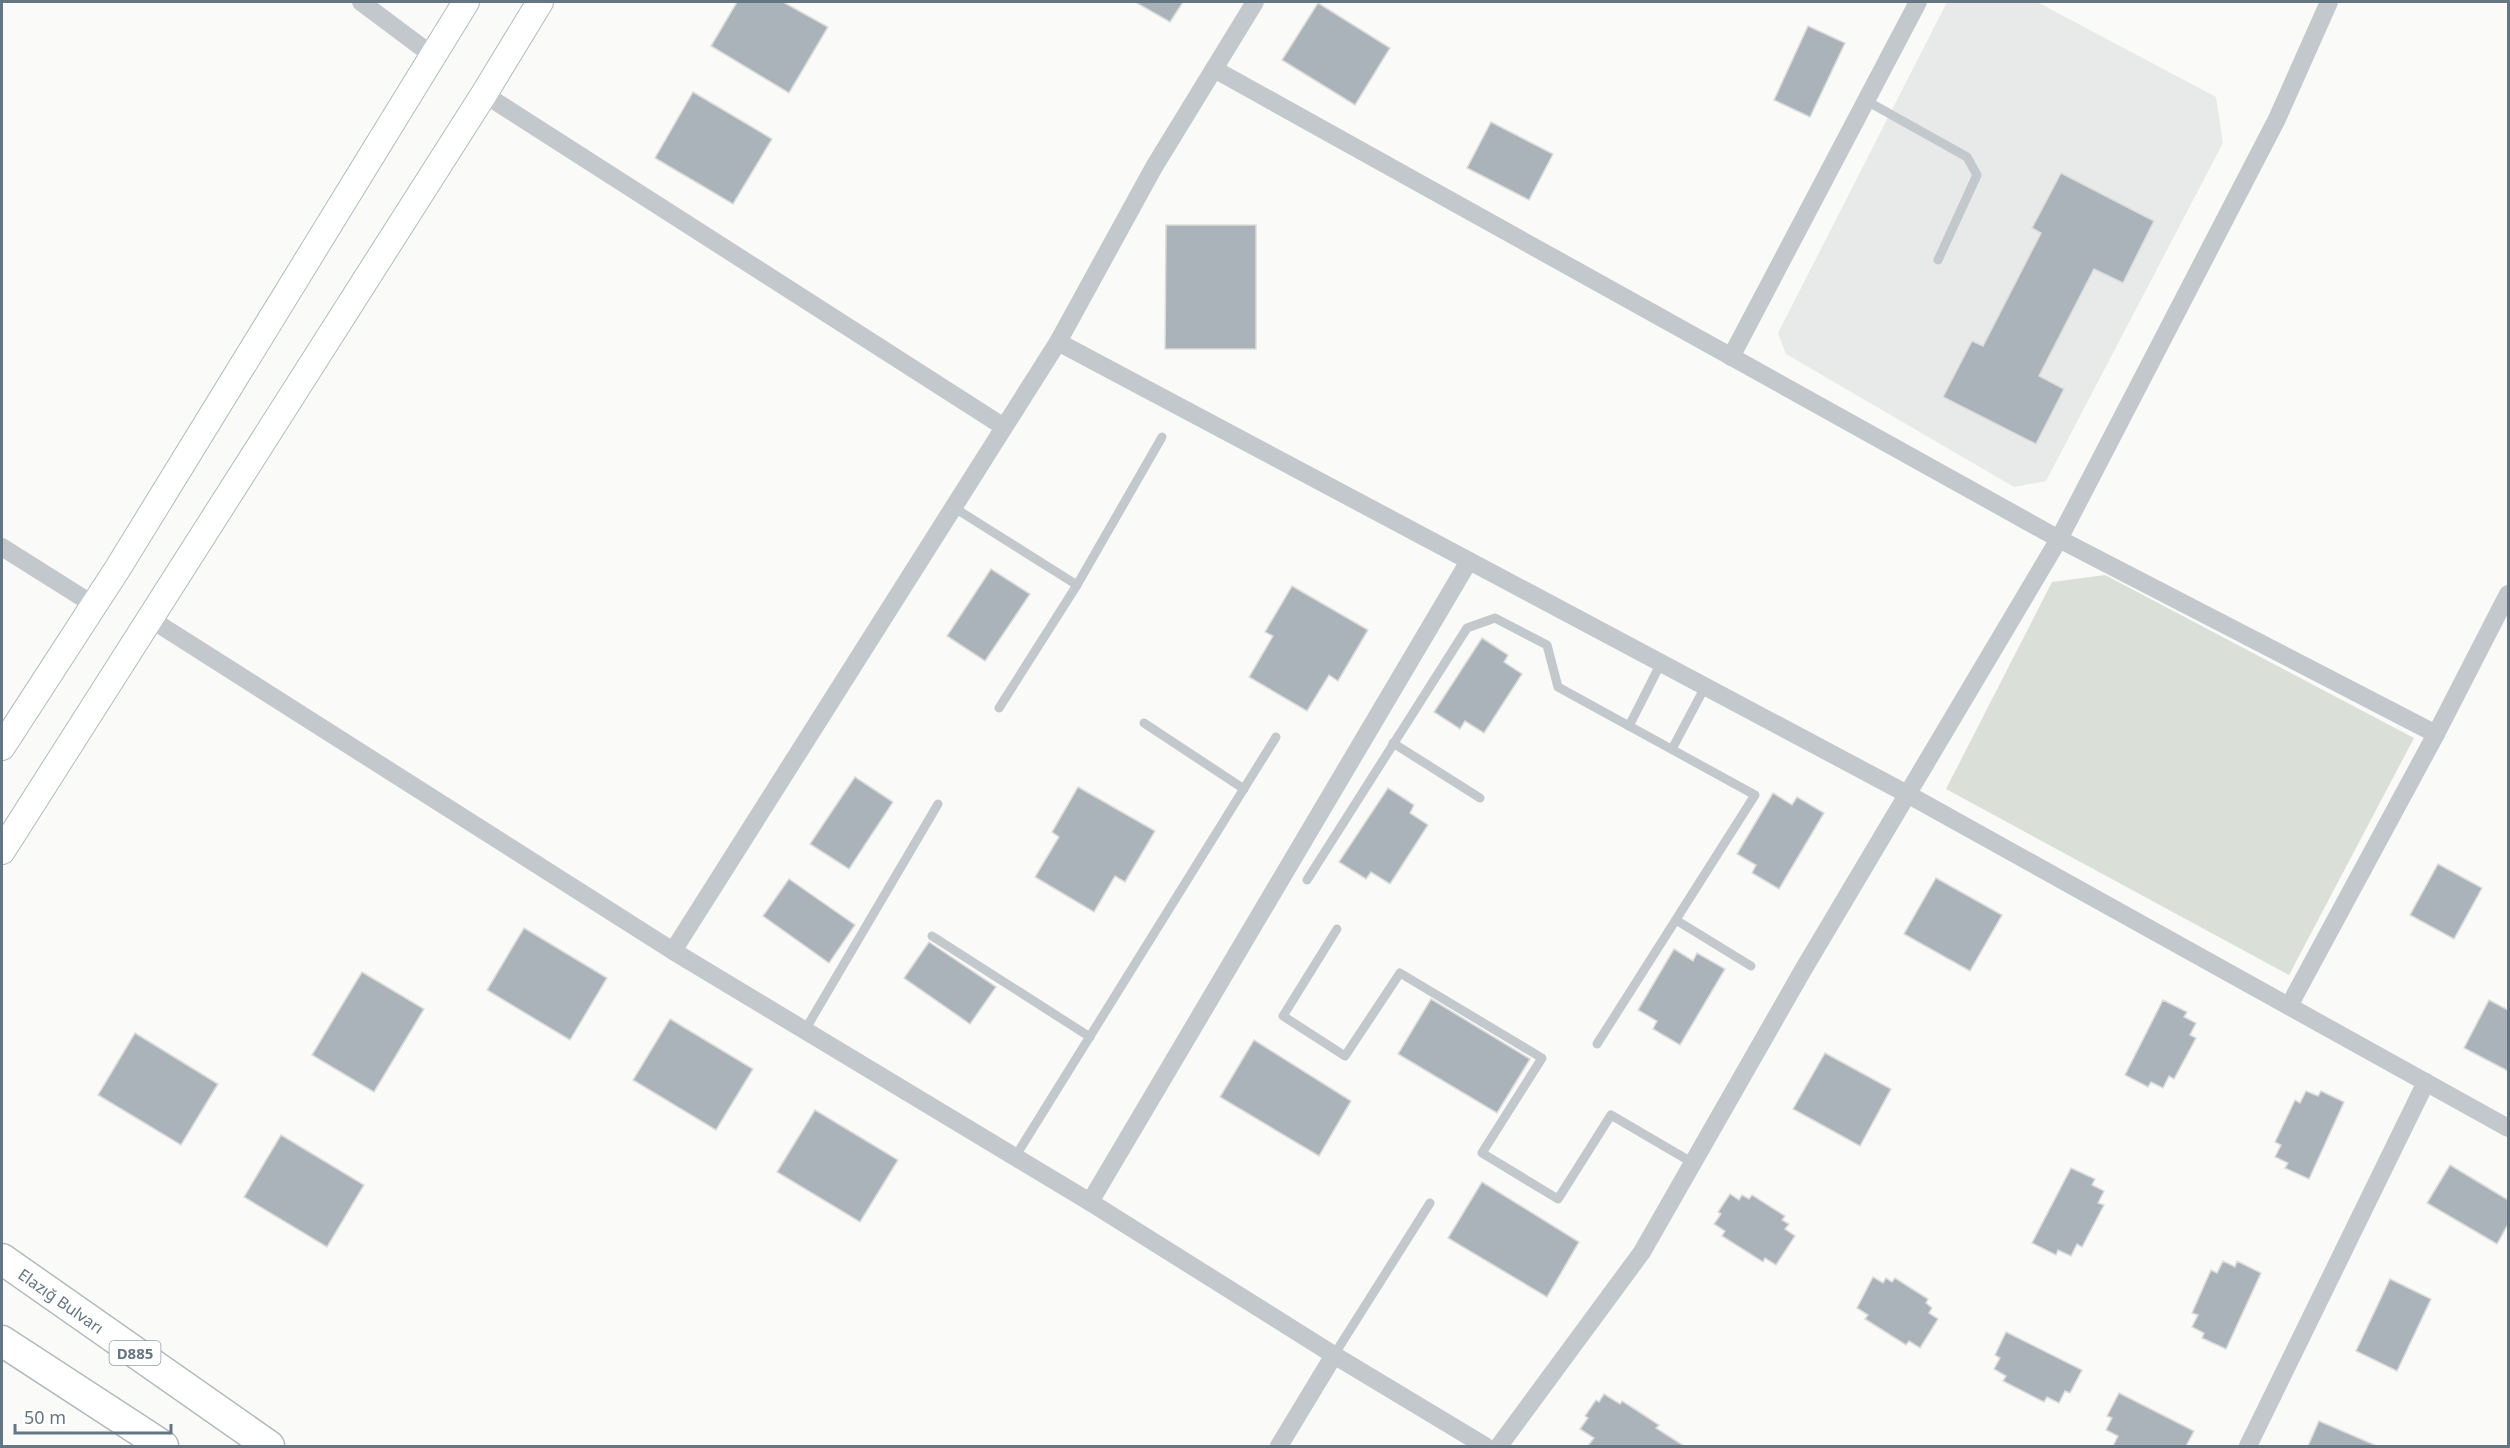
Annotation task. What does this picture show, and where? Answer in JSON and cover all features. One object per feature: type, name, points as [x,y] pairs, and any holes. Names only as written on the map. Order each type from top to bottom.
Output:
[{"type":"highway","name":"Elazığ Bulvarı","points":[[2,1259],[269,1446]]},
{"type":"highway","points":[[2,1341],[163,1446]]},
{"type":"main road","points":[[2,747],[94,605],[466,2]]},
{"type":"main road","points":[[2,851],[484,94],[540,2]]},
{"type":"street","points":[[361,2],[432,56]]},
{"type":"street","points":[[673,951],[1058,342],[1154,167],[1255,2]]},
{"type":"street","points":[[1731,357],[1918,2]]},
{"type":"street","points":[[1499,1446],[1642,1252],[1803,970],[2059,539],[2277,119],[2329,2]]},
{"type":"street","points":[[1214,69],[2059,539],[2436,734]]},
{"type":"street","points":[[484,94],[1004,427]]},
{"type":"street","points":[[1058,342],[1909,795],[2508,1128]]},
{"type":"street","points":[[2,547],[94,605]]},
{"type":"street","points":[[1090,1202],[1469,561]]},
{"type":"street","points":[[2289,1006],[2436,734],[2508,594]]},
{"type":"street","points":[[149,618],[673,951],[1090,1202],[1334,1355],[1485,1446]]},
{"type":"street","points":[[2248,1446],[2426,1082]]},
{"type":"street","points":[[1279,1446],[1334,1355]]},
{"type":"lane","points":[[1865,100],[1967,156],[1977,175],[1938,260]]},
{"type":"lane","points":[[999,708],[1077,585],[1162,437]]},
{"type":"lane","points":[[953,507],[1077,585]]},
{"type":"lane","points":[[1307,880],[1467,628],[1495,618],[1546,645],[1558,687],[1755,795],[1598,1044]]},
{"type":"lane","points":[[1629,726],[1661,663]]},
{"type":"lane","points":[[1672,749],[1705,687]]},
{"type":"lane","points":[[1144,723],[1244,789]]},
{"type":"lane","points":[[1015,1157],[1276,736]]},
{"type":"lane","points":[[1393,743],[1480,798]]},
{"type":"lane","points":[[805,1030],[938,804]]},
{"type":"lane","points":[[1676,920],[1751,966]]},
{"type":"lane","points":[[1337,929],[1283,1016],[1345,1056],[1400,973],[1542,1058],[1482,1153],[1558,1198],[1611,1115],[1693,1163]]},
{"type":"lane","points":[[932,936],[1090,1037]]},
{"type":"lane","points":[[1334,1355],[1430,1203]]},
{"type":"shaded area","points":[[1947,2],[2037,2],[2216,97],[2223,143],[2046,481],[2014,487],[1786,354],[1778,333]]},
{"type":"shaded area","points":[[2105,575],[2414,738],[2289,975],[1946,789],[2052,582]]},
{"type":"building","points":[[737,2],[783,2],[828,27],[789,93],[711,46]]},
{"type":"building","points":[[1135,2],[1183,2],[1170,22]]},
{"type":"building","points":[[1318,3],[1390,48],[1355,105],[1282,60]]},
{"type":"building","points":[[1808,26],[1845,43],[1810,117],[1774,100]]},
{"type":"building","points":[[693,92],[772,139],[733,204],[655,158]]},
{"type":"building","points":[[1491,122],[1553,154],[1529,200],[1467,168]]},
{"type":"building","points":[[2061,173],[2154,221],[2123,283],[2094,269],[2039,376],[2064,389],[2036,444],[1943,397],[1972,341],[1983,346],[2041,233],[2032,228]]},
{"type":"building","points":[[1166,225],[1256,225],[1256,349],[1165,349]]},
{"type":"building","points":[[991,569],[1030,594],[985,661],[947,636]]},
{"type":"building","points":[[1292,586],[1368,630],[1338,681],[1329,675],[1307,711],[1249,677],[1273,636],[1265,632]]},
{"type":"building","points":[[1482,638],[1508,655],[1504,662],[1522,674],[1484,733],[1465,721],[1460,729],[1434,712]]},
{"type":"building","points":[[855,777],[893,802],[849,869],[810,844]]},
{"type":"building","points":[[1078,787],[1155,831],[1125,882],[1115,876],[1094,912],[1035,877],[1059,837],[1052,832]]},
{"type":"building","points":[[1388,788],[1414,805],[1410,813],[1428,825],[1390,884],[1371,872],[1366,879],[1339,862]]},
{"type":"building","points":[[1773,793],[1792,805],[1797,797],[1824,813],[1779,889],[1752,873],[1756,865],[1737,854]]},
{"type":"building","points":[[2438,864],[2482,888],[2454,939],[2410,915]]},
{"type":"building","points":[[1936,878],[2002,915],[1970,971],[1904,934]]},
{"type":"building","points":[[789,879],[855,925],[829,963],[763,916]]},
{"type":"building","points":[[524,928],[607,978],[570,1040],[487,990]]},
{"type":"building","points":[[929,942],[996,987],[970,1024],[904,978]]},
{"type":"building","points":[[1674,949],[1693,961],[1697,953],[1725,969],[1680,1045],[1653,1029],[1657,1021],[1638,1010]]},
{"type":"building","points":[[362,972],[424,1009],[374,1092],[312,1055]]},
{"type":"building","points":[[1431,999],[1530,1059],[1497,1113],[1398,1054]]},
{"type":"building","points":[[2163,1000],[2187,1012],[2184,1017],[2196,1023],[2190,1035],[2196,1038],[2174,1079],[2169,1076],[2163,1088],[2151,1082],[2148,1087],[2125,1075]]},
{"type":"building","points":[[2489,1000],[2508,1010],[2508,1071],[2464,1048]]},
{"type":"building","points":[[670,1019],[753,1069],[716,1130],[633,1080]]},
{"type":"building","points":[[135,1033],[218,1084],[181,1145],[98,1095]]},
{"type":"building","points":[[1254,1040],[1351,1101],[1319,1156],[1220,1097]]},
{"type":"building","points":[[1825,1053],[1891,1089],[1860,1146],[1793,1109]]},
{"type":"building","points":[[2306,1091],[2318,1096],[2321,1091],[2344,1102],[2309,1179],[2285,1168],[2288,1163],[2275,1157],[2281,1145],[2275,1142],[2295,1100],[2300,1103]]},
{"type":"building","points":[[815,1110],[898,1160],[860,1222],[777,1172]]},
{"type":"building","points":[[281,1135],[364,1185],[327,1247],[244,1197]]},
{"type":"building","points":[[2450,1165],[2508,1200],[2508,1224],[2497,1244],[2427,1203]]},
{"type":"building","points":[[2071,1168],[2095,1179],[2092,1185],[2104,1191],[2098,1203],[2104,1205],[2082,1247],[2077,1244],[2071,1256],[2058,1250],[2056,1255],[2032,1243]]},
{"type":"building","points":[[1482,1182],[1579,1242],[1547,1297],[1448,1238]]},
{"type":"building","points":[[1730,1194],[1739,1200],[1742,1195],[1749,1199],[1752,1195],[1785,1216],[1782,1220],[1789,1224],[1785,1229],[1795,1236],[1776,1265],[1765,1258],[1763,1262],[1722,1236],[1725,1231],[1714,1224],[1721,1214],[1718,1212]]},
{"type":"building","points":[[2223,1261],[2235,1267],[2237,1261],[2261,1273],[2226,1349],[2202,1338],[2204,1333],[2192,1327],[2198,1315],[2192,1313],[2211,1270],[2217,1273]]},
{"type":"building","points":[[1873,1277],[1883,1283],[1886,1278],[1892,1282],[1895,1278],[1928,1299],[1926,1303],[1932,1308],[1929,1313],[1938,1319],[1920,1348],[1909,1341],[1906,1345],[1865,1319],[1868,1315],[1857,1308]]},
{"type":"building","points":[[2390,1279],[2431,1299],[2397,1371],[2356,1351]]},
{"type":"building","points":[[2006,1332],[2082,1370],[2070,1393],[2065,1391],[2059,1403],[2047,1397],[2044,1402],[2003,1381],[2006,1376],[1994,1369],[2000,1358],[1995,1355]]},
{"type":"building","points":[[2119,1393],[2194,1431],[2186,1446],[2113,1446],[2118,1436],[2106,1430],[2112,1418],[2107,1416]]},
{"type":"building","points":[[1604,1394],[1620,1404],[1622,1401],[1633,1408],[1659,1425],[1656,1428],[1684,1446],[1588,1446],[1594,1438],[1580,1429],[1588,1418],[1585,1416],[1596,1400],[1599,1402]]},
{"type":"building","points":[[2319,1421],[2377,1446],[2308,1446]]}]
